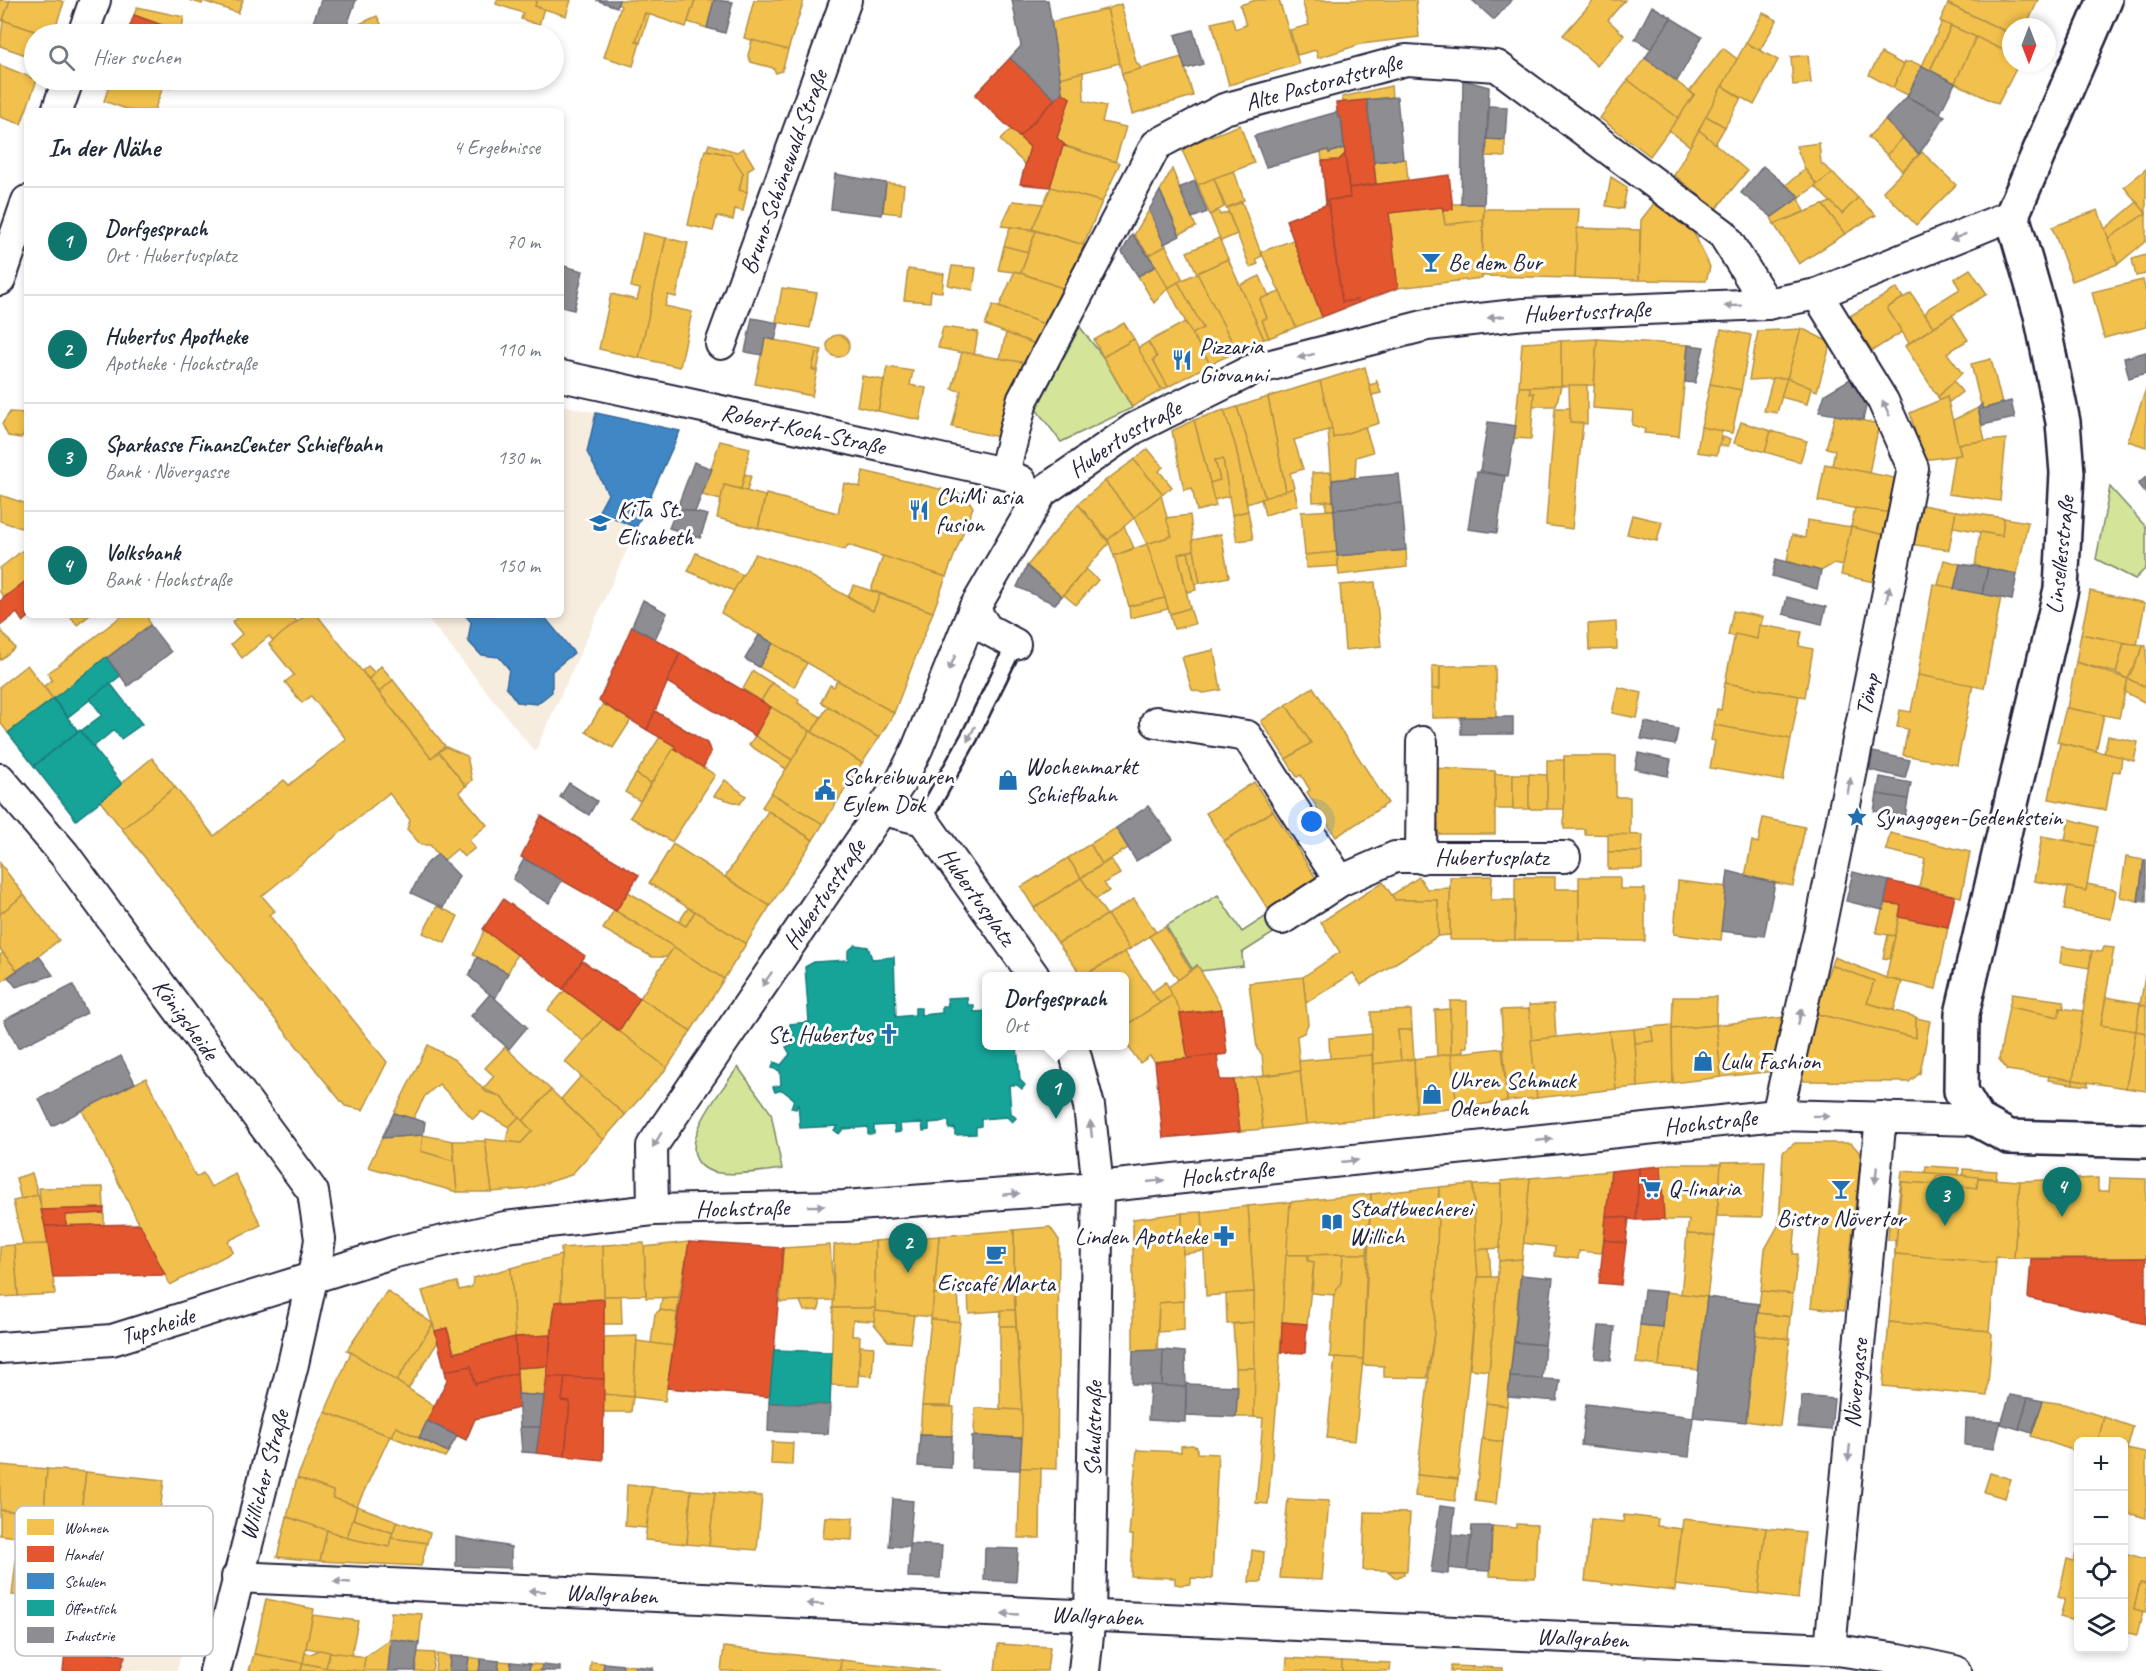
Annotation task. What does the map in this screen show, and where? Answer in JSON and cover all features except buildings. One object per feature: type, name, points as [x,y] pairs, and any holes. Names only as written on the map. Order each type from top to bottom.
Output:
[{"type":"street","points":[[87,24],[95,0]]},
{"type":"street","name":"Bruno-Schönewald-Straße","points":[[721,344],[846,0]]},
{"type":"street","points":[[2012,215],[2105,0]]},
{"type":"street","name":"Alte Pastoratstraße","points":[[1004,473],[1022,401],[1156,145],[1224,109],[1406,60],[1497,66],[1723,234],[1767,304]]},
{"type":"street","points":[[58,108],[64,90]]},
{"type":"street","points":[[12,266],[24,214]]},
{"type":"street","name":"Hubertusstraße","points":[[653,1210],[652,1146],[884,810],[917,749],[974,609],[1042,492],[1133,429],[1252,370],[1427,325],[1524,314],[1767,304],[1817,294],[2012,215]]},
{"type":"street","name":"Linsellesstraße","points":[[1978,1120],[1961,1090],[1962,1014],[2061,589],[2067,473],[2063,422],[2041,315],[2012,215]]},
{"type":"street","name":"Tömp","points":[[1777,1115],[1819,933],[1913,468],[1882,401],[1817,294]]},
{"type":"street","name":"Robert-Koch-Straße","points":[[564,377],[1004,473],[1042,492]]},
{"type":"street","points":[[974,609],[987,629],[1015,644]]},
{"type":"street","points":[[1156,722],[1247,736],[1340,881]]},
{"type":"street","name":"Hubertusplatz","points":[[1421,858],[1422,742]]},
{"type":"street","name":"Königsheide","points":[[0,779],[64,854],[313,1192],[320,1239],[312,1280]]},
{"type":"street","points":[[884,810],[923,820]]},
{"type":"street","name":"Hubertusplatz","points":[[923,820],[1031,972]]},
{"type":"street","name":"Hubertusplatz","points":[[1282,919],[1340,881],[1395,857],[1565,857]]},
{"type":"street","points":[[1074,1050],[1089,1106],[1098,1187]]},
{"type":"street","name":"Hochstraße","points":[[312,1280],[395,1252],[505,1227],[653,1210],[844,1206],[1098,1187],[1777,1115],[1978,1120],[2009,1137],[2146,1141]]},
{"type":"street","name":"Növergasse","points":[[1830,1648],[1881,1117]]},
{"type":"street","name":"Schulstraße","points":[[1084,1671],[1090,1617],[1098,1187]]},
{"type":"street","name":"Tupsheide","points":[[0,1348],[112,1340],[312,1280]]},
{"type":"street","name":"Willicher Straße","points":[[215,1671],[312,1280]]},
{"type":"street","name":"Wallgraben","points":[[237,1577],[1090,1617],[1830,1648],[1955,1671]]},
{"type":"lane","points":[[923,820],[970,736],[1015,644]]},
{"type":"shaded area","name":"KiTa St. Elisabeth","points":[[564,406],[681,431],[535,752],[427,618],[564,618]]},
{"type":"shaded area","points":[[64,1656],[181,1656],[177,1671],[63,1671]]},
{"type":"green space","points":[[1080,327],[1103,357],[1132,408],[1061,442],[1036,409]]},
{"type":"green space","points":[[2110,487],[2146,527],[2146,568],[2135,579],[2096,559]]},
{"type":"green space","points":[[1218,895],[1242,932],[1271,913],[1281,928],[1242,953],[1243,966],[1201,971],[1197,965],[1192,969],[1166,926]]},
{"type":"green space","points":[[738,1067],[771,1113],[782,1169],[724,1174],[708,1170],[697,1161],[694,1149],[696,1134],[712,1104]]},
{"type":"place","name":"Be dem Bur","points":[[1431,262]]},
{"type":"place","name":"Pizzaria Giovanni","points":[[1182,360]]},
{"type":"place","name":"ChiMi asia fusion","points":[[919,510]]},
{"type":"place","name":"KiTa St. Elisabeth","points":[[600,523]]},
{"type":"place","name":"Wochenmarkt Schiefbahn","points":[[1008,780]]},
{"type":"place","name":"Schreibwaren Eylem Dok","points":[[825,790]]},
{"type":"place","name":"Synagogen-Gedenkstein","points":[[1857,817]]},
{"type":"place","name":"St. Hubertus","points":[[889,1034]]},
{"type":"place","name":"Lulu Fashion","points":[[1703,1061]]},
{"type":"place","name":"Uhren Schmuck Odenbach","points":[[1432,1094]]},
{"type":"place","name":"Dorfgesprach","points":[[1056,1119]]},
{"type":"place","name":"Q-linaria","points":[[1651,1188]]},
{"type":"place","name":"Bistro Növertor","points":[[1841,1189]]},
{"type":"place","name":"Volksbank","points":[[2062,1217]]},
{"type":"place","name":"Stadtbuecherei Willich","points":[[1332,1222]]},
{"type":"place","name":"Sparkasse FinanzCenter Schiefbahn","points":[[1945,1226]]},
{"type":"place","name":"Linden Apotheke","points":[[1224,1236]]},
{"type":"place","name":"Eiscafé Marta","points":[[996,1254]]},
{"type":"place","name":"Hubertus Apotheke","points":[[908,1273]]}]
